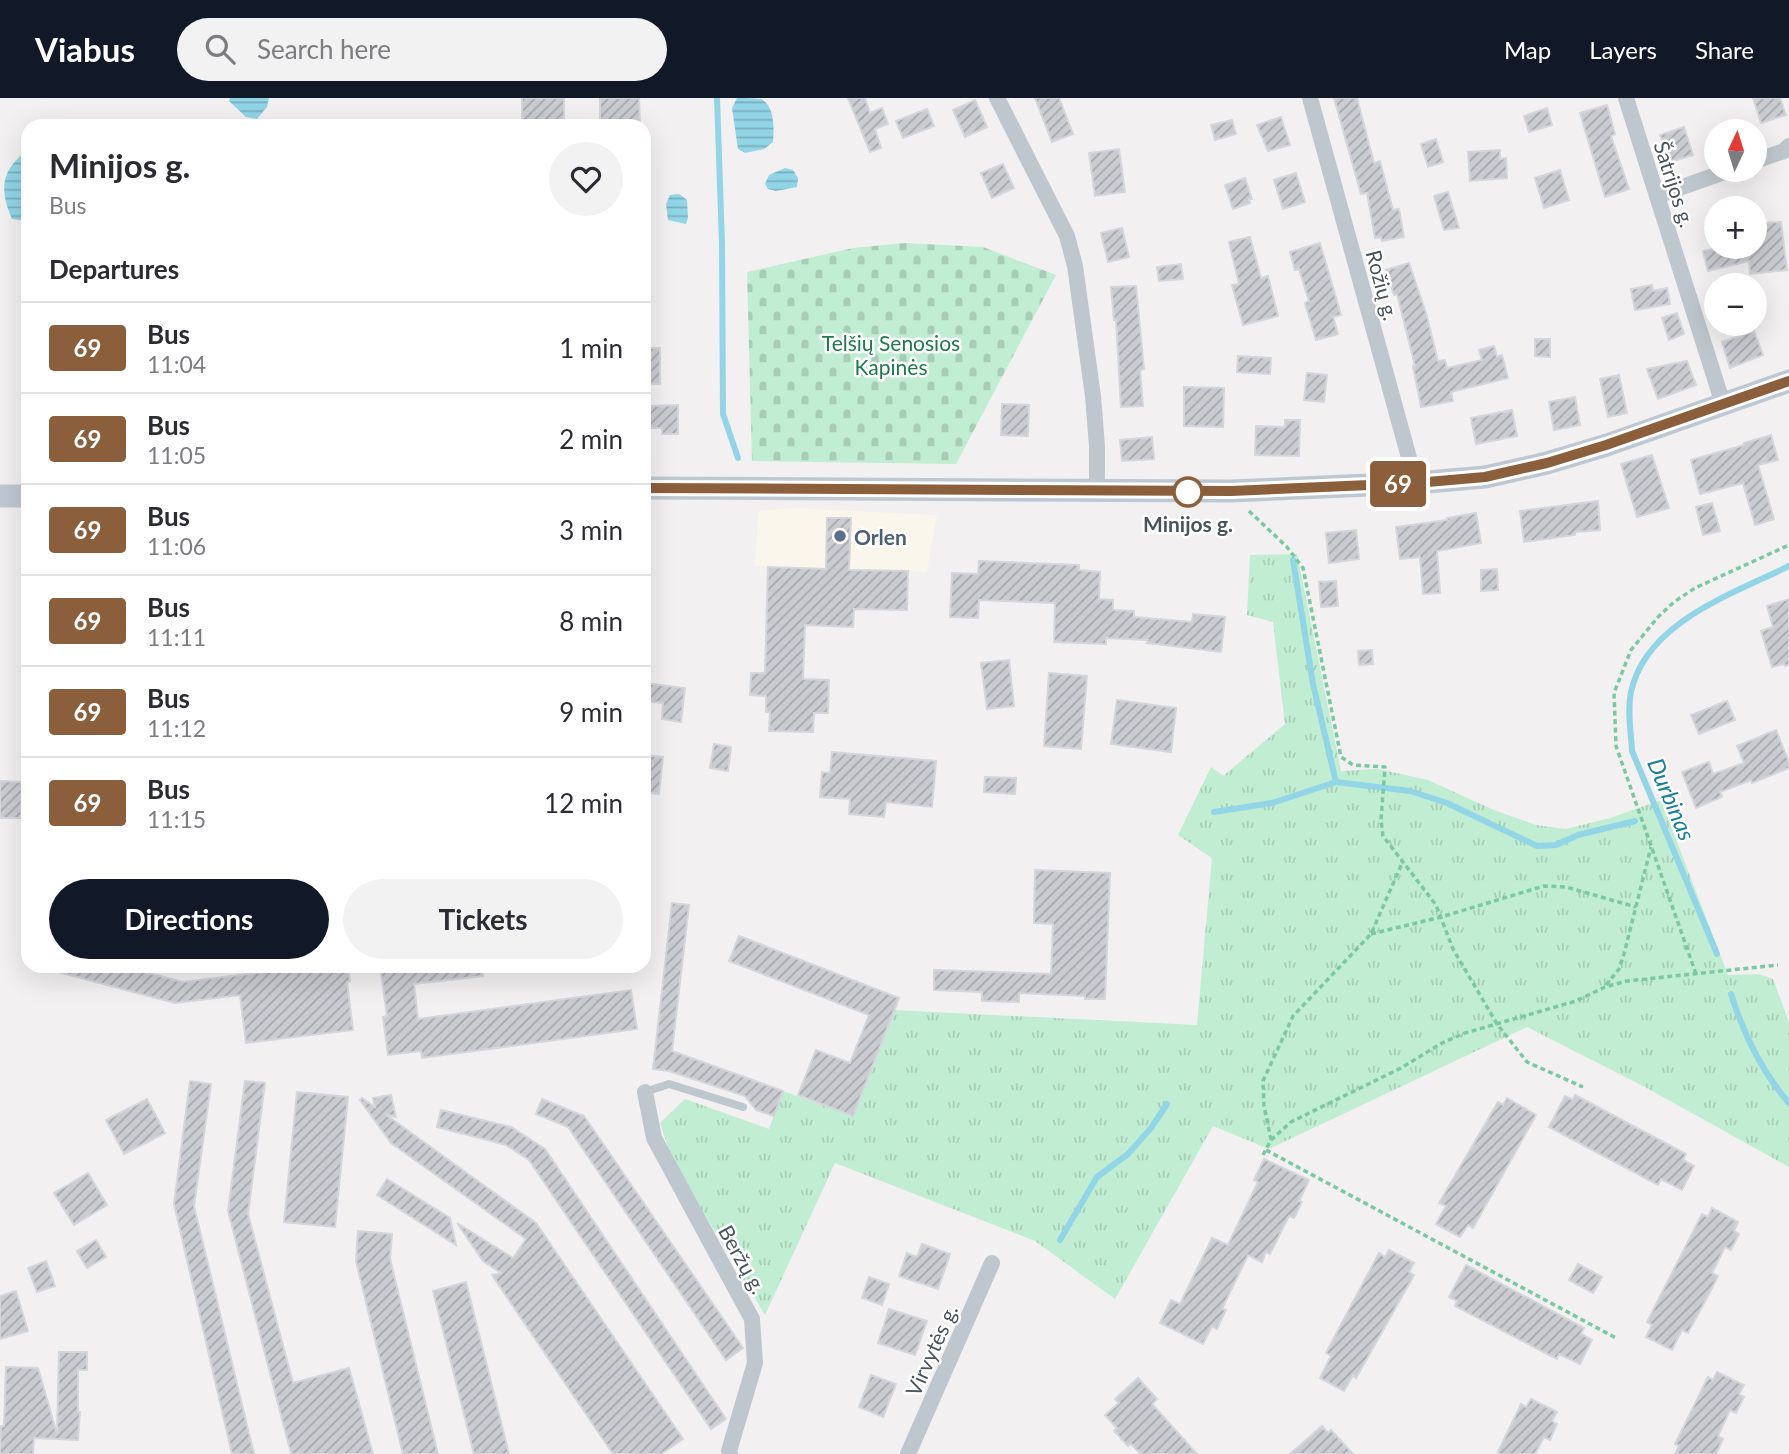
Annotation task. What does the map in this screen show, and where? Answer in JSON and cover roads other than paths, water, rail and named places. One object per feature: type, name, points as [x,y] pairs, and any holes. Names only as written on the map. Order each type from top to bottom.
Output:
[{"type":"main road","points":[[651,488],[1231,491],[1416,483],[1485,477],[1547,463],[1606,445],[1789,381]]},
{"type":"main road","points":[[0,496],[21,496]]},
{"type":"street","points":[[997,98],[1067,236],[1075,266],[1093,396],[1097,492]]},
{"type":"street","name":"Rožių g.","points":[[1310,98],[1416,483]]},
{"type":"street","name":"Šatrijos g.","points":[[1626,98],[1723,404]]},
{"type":"street","points":[[1768,157],[1784,151],[1789,146]]},
{"type":"street","points":[[1657,196],[1704,179]]},
{"type":"street","name":"Beržų g.","points":[[645,1092],[653,1138],[752,1319],[755,1363],[730,1454]]},
{"type":"street","name":"Virvytės g.","points":[[908,1454],[992,1263]]},
{"type":"lane","points":[[645,1092],[669,1084],[743,1107]]},
{"type":"water","points":[[230,98],[269,98],[267,107],[257,119],[246,117],[229,101]]},
{"type":"water","points":[[737,98],[761,99],[769,107],[773,118],[773,142],[764,149],[745,153],[738,149],[732,108]]},
{"type":"water","points":[[21,156],[21,220],[12,219],[4,191],[7,175]]},
{"type":"water","points":[[785,168],[793,170],[798,178],[797,187],[776,191],[768,189],[765,184],[769,175]]},
{"type":"water","points":[[679,194],[687,200],[686,224],[668,220],[666,204],[670,195]]},
{"type":"waterway","points":[[717,98],[722,243],[723,414],[738,458]]},
{"type":"waterway","points":[[1293,560],[1313,684],[1336,782]]},
{"type":"waterway","name":"Durbinas","points":[[1717,954],[1632,751],[1629,714],[1631,692],[1640,668],[1654,647],[1673,629],[1718,600],[1789,566]]},
{"type":"waterway","points":[[1214,812],[1272,803],[1336,782],[1410,791],[1447,803],[1537,846],[1556,845],[1578,835],[1635,821]]},
{"type":"waterway","name":"Durbinas","points":[[1731,994],[1754,1052],[1789,1103]]},
{"type":"waterway","points":[[1060,1240],[1097,1177],[1128,1154],[1151,1128],[1167,1104]]},
{"type":"place","name":"Minijos g.","points":[[1188,492]]},
{"type":"place","name":"Orlen","points":[[840,536]]},
{"type":"park label","name":"Telšių Senosios Kapinės","points":[[891,354]]}]
